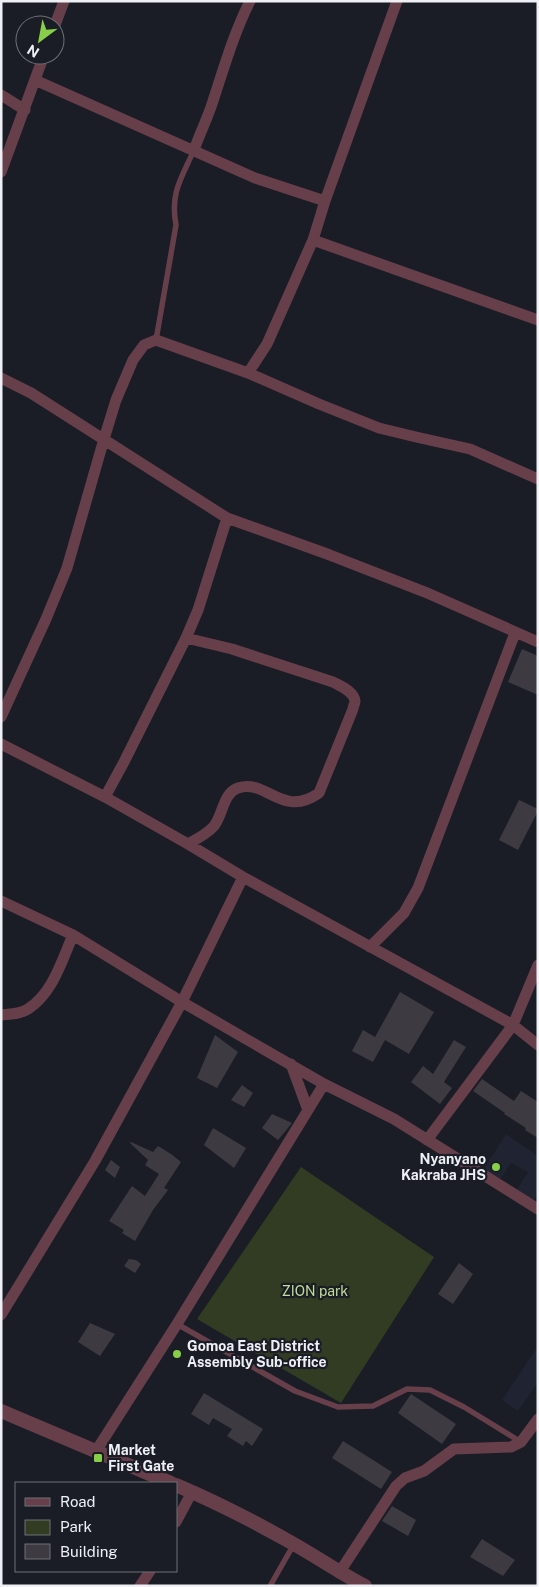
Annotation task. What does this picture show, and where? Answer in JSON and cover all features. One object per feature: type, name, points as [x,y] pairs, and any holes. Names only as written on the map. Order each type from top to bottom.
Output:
[{"type":"street","points":[[59,15],[64,1]]},
{"type":"street","points":[[194,150],[230,46],[250,1]]},
{"type":"street","points":[[248,373],[267,344],[313,240],[325,201],[397,1]]},
{"type":"street","points":[[1,172],[40,65]]},
{"type":"street","points":[[34,80],[256,178],[325,201]]},
{"type":"street","points":[[1,95],[25,110]]},
{"type":"street","points":[[313,240],[538,320]]},
{"type":"street","points":[[1,717],[67,568],[116,400],[133,360],[144,346],[156,340],[248,373],[379,428],[470,449],[538,479]]},
{"type":"street","points":[[1,378],[31,393],[227,518],[425,592],[538,642]]},
{"type":"street","points":[[106,797],[186,638],[198,610],[227,518]]},
{"type":"street","points":[[370,947],[404,913],[418,888],[515,633]]},
{"type":"street","points":[[186,638],[232,649],[333,682],[345,688],[355,701],[319,793],[296,803],[281,800],[255,788],[241,787],[234,790],[228,796],[219,819],[213,827],[188,844]]},
{"type":"street","points":[[1,744],[106,797],[243,877],[512,1025],[538,1045]]},
{"type":"street","points":[[1,1315],[95,1161],[182,1002],[243,877]]},
{"type":"street","points":[[1,900],[73,935],[182,1002],[324,1084],[394,1119],[538,1209]]},
{"type":"street","points":[[1,1015],[28,1010],[42,996],[59,969],[73,935]]},
{"type":"street","points":[[428,1140],[512,1025],[538,965]]},
{"type":"street","points":[[291,1064],[308,1110]]},
{"type":"street","points":[[96,1451],[177,1324],[324,1084]]},
{"type":"street","points":[[1,1411],[169,1482]]},
{"type":"street","points":[[339,1572],[396,1486],[405,1478],[424,1471],[454,1449],[511,1447],[521,1442],[538,1419]]},
{"type":"street","points":[[178,1486],[294,1544],[365,1586]]},
{"type":"street","points":[[178,1518],[192,1492]]},
{"type":"street","points":[[140,1586],[149,1572]]},
{"type":"lane","points":[[156,340],[176,225],[173,210],[174,194],[194,150]]},
{"type":"lane","points":[[177,1324],[295,1391],[338,1407],[373,1406],[407,1389],[430,1390],[464,1407],[521,1442]]},
{"type":"lane","points":[[270,1586],[294,1544]]},
{"type":"shaded area","name":"Nyanyano Kakraba JHS","points":[[506,1134],[538,1156],[538,1194],[529,1207],[513,1196],[528,1172],[511,1163],[496,1186],[480,1175]]},
{"type":"shaded area","points":[[538,1346],[538,1382],[518,1411],[502,1400]]},
{"type":"green space","name":"ZION park","points":[[301,1167],[434,1257],[341,1403],[197,1319]]},
{"type":"building","points":[[522,649],[538,656],[538,695],[508,682]]},
{"type":"building","points":[[519,800],[538,809],[538,811],[518,850],[499,840]]},
{"type":"building","points":[[400,992],[434,1012],[409,1054],[385,1040],[373,1062],[352,1051],[363,1030],[375,1037]]},
{"type":"building","points":[[215,1035],[238,1052],[217,1088],[197,1078]]},
{"type":"building","points":[[454,1040],[466,1047],[444,1082],[452,1088],[440,1104],[411,1082],[423,1066],[433,1074]]},
{"type":"building","points":[[482,1079],[514,1101],[521,1091],[538,1102],[538,1138],[473,1091]]},
{"type":"building","points":[[242,1085],[253,1093],[244,1107],[231,1100]]},
{"type":"building","points":[[272,1114],[292,1123],[278,1140],[262,1128]]},
{"type":"building","points":[[213,1128],[246,1148],[234,1168],[204,1145]]},
{"type":"building","points":[[131,1142],[153,1152],[158,1146],[181,1162],[164,1188],[168,1190],[153,1210],[135,1241],[122,1233],[124,1230],[109,1221],[132,1186],[145,1196],[159,1174],[145,1165],[148,1160]]},
{"type":"building","points":[[111,1160],[120,1167],[115,1178],[105,1170]]},
{"type":"building","points":[[129,1259],[136,1260],[141,1264],[135,1273],[124,1266]]},
{"type":"building","points":[[459,1263],[473,1274],[453,1304],[438,1294]]},
{"type":"building","points":[[90,1323],[115,1334],[100,1356],[78,1342]]},
{"type":"building","points":[[204,1393],[263,1429],[252,1446],[246,1441],[243,1446],[227,1436],[232,1429],[213,1418],[209,1425],[191,1414]]},
{"type":"building","points":[[411,1394],[456,1424],[442,1444],[398,1413]]},
{"type":"building","points":[[343,1441],[392,1472],[381,1489],[332,1458]]},
{"type":"building","points":[[392,1506],[416,1520],[408,1536],[382,1521]]},
{"type":"building","points":[[482,1539],[515,1560],[503,1576],[470,1557]]},
{"type":"place","name":"Nyanyano Kakraba JHS","points":[[496,1167]]},
{"type":"place","name":"Gomoa East District Assembly Sub-office","points":[[177,1354]]},
{"type":"place","name":"Market First Gate","points":[[98,1458]]}]
